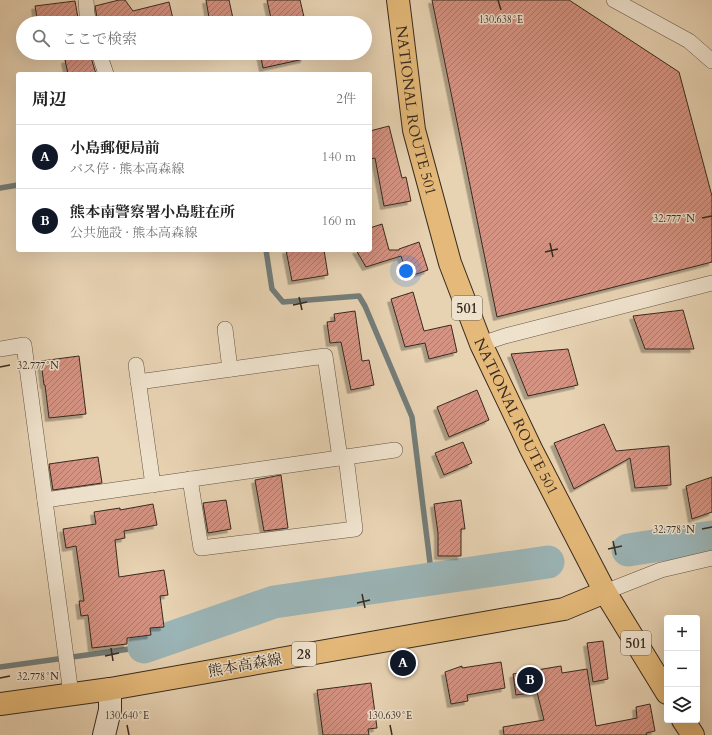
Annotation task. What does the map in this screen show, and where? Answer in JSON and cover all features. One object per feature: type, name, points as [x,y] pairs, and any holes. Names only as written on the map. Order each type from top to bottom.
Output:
[{"type":"main road","name":"NATIONAL ROUTE 501","points":[[398,0],[414,130],[450,263],[481,344],[531,449],[605,592],[664,688]]},
{"type":"main road","name":"熊本高森線","points":[[0,704],[110,689],[564,608],[605,592]]},
{"type":"main road","points":[[685,723],[693,735]]},
{"type":"street","points":[[86,0],[87,16]]},
{"type":"street","points":[[614,0],[689,41],[706,54],[712,61]]},
{"type":"street","points":[[101,60],[105,72]]},
{"type":"street","points":[[481,344],[513,334],[712,283]]},
{"type":"street","points":[[225,329],[230,369]]},
{"type":"street","points":[[0,349],[24,345],[71,694]]},
{"type":"street","points":[[138,382],[325,356],[355,529],[201,548],[190,479]]},
{"type":"street","points":[[136,365],[152,484]]},
{"type":"street","points":[[45,500],[395,450]]},
{"type":"street","points":[[605,592],[661,570],[712,558]]},
{"type":"street","points":[[104,735],[110,710],[110,689]]},
{"type":"building","points":[[125,0],[133,11],[169,2],[172,16],[97,16],[95,6]]},
{"type":"building","points":[[206,0],[229,0],[232,16],[209,16]]},
{"type":"building","points":[[267,0],[300,0],[304,16],[270,16]]},
{"type":"building","points":[[432,0],[569,0],[679,72],[712,196],[712,262],[497,317]]},
{"type":"building","points":[[75,1],[78,16],[37,16],[35,6]]},
{"type":"building","points":[[65,60],[92,60],[95,72],[68,72]]},
{"type":"building","points":[[261,60],[299,60],[263,68]]},
{"type":"building","points":[[389,126],[402,178],[406,177],[411,201],[384,206],[375,158],[372,159],[372,130]]},
{"type":"building","points":[[382,224],[389,250],[399,250],[419,242],[428,270],[408,277],[401,256],[366,267],[357,252],[372,252],[372,227]]},
{"type":"building","points":[[286,252],[324,252],[328,275],[292,281]]},
{"type":"building","points":[[413,292],[424,331],[451,325],[457,352],[429,359],[425,343],[405,347],[391,299]]},
{"type":"building","points":[[683,310],[694,349],[645,349],[633,316]]},
{"type":"building","points":[[355,311],[362,361],[369,360],[374,385],[351,390],[341,342],[330,343],[327,322],[335,321],[334,314]]},
{"type":"building","points":[[568,349],[578,385],[528,396],[511,354]]},
{"type":"building","points":[[79,356],[86,414],[49,418],[41,361]]},
{"type":"building","points":[[477,390],[489,420],[449,437],[437,407]]},
{"type":"building","points":[[604,424],[616,451],[669,446],[671,485],[635,488],[630,458],[574,489],[554,443]]},
{"type":"building","points":[[463,442],[472,463],[444,475],[435,453]]},
{"type":"building","points":[[98,457],[102,483],[53,490],[49,464]]},
{"type":"building","points":[[281,475],[288,528],[264,531],[255,480]]},
{"type":"building","points":[[712,477],[712,512],[692,519],[686,486]]},
{"type":"building","points":[[226,500],[231,529],[208,533],[203,503]]},
{"type":"building","points":[[461,500],[465,529],[461,529],[461,556],[438,556],[438,533],[434,504]]},
{"type":"building","points":[[153,504],[157,525],[124,531],[125,538],[115,540],[119,577],[164,570],[168,595],[160,596],[164,627],[150,628],[151,635],[127,638],[127,644],[92,648],[88,615],[81,616],[79,601],[84,601],[76,546],[66,548],[63,529],[96,524],[94,512],[120,508],[120,510]]},
{"type":"building","points":[[603,641],[608,679],[593,682],[587,643]]},
{"type":"building","points":[[501,662],[505,688],[467,695],[468,701],[451,704],[445,672],[462,666],[462,668]]},
{"type":"building","points":[[561,666],[562,673],[587,669],[596,726],[637,718],[636,707],[650,704],[655,731],[646,733],[647,735],[504,735],[503,727],[544,720],[537,692],[516,695],[513,674]]},
{"type":"building","points":[[371,683],[377,728],[368,729],[369,735],[323,735],[317,690]]},
{"type":"waterway","points":[[0,188],[16,185]]},
{"type":"waterway","points":[[266,252],[272,289],[283,302],[359,296],[365,306],[412,417],[432,579]]},
{"type":"waterway","points":[[628,550],[712,537]]},
{"type":"waterway","points":[[144,647],[274,602],[548,562]]},
{"type":"waterway","points":[[0,667],[144,647]]},
{"type":"place","name":"小島郵便局前","points":[[403,663]]},
{"type":"place","name":"熊本南警察署小島駐在所","points":[[530,680]]}]
